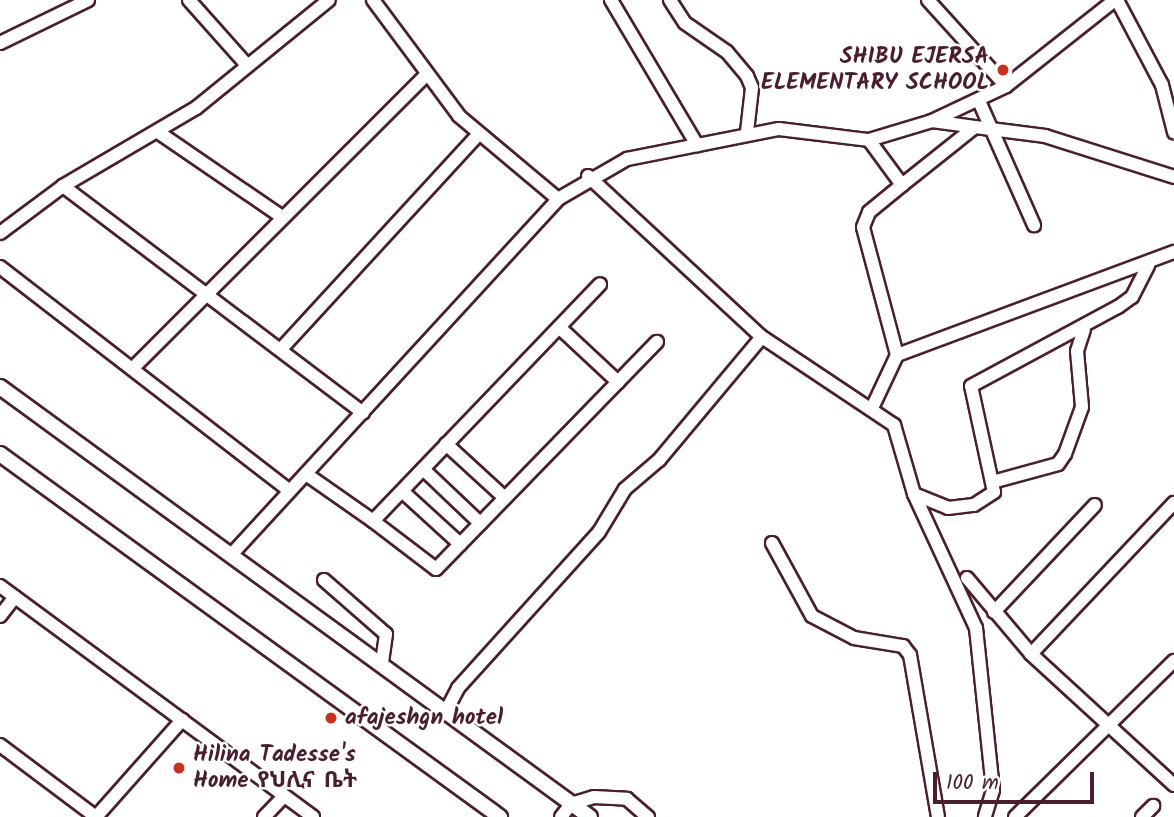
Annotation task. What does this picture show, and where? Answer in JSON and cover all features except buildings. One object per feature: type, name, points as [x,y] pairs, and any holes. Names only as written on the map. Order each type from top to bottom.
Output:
[{"type":"main road","points":[[0,387],[590,817]]},
{"type":"main road","points":[[0,454],[500,817]]},
{"type":"street","points":[[0,43],[89,0]]},
{"type":"street","points":[[189,0],[247,65]]},
{"type":"street","points":[[0,233],[63,186],[158,132],[328,0]]},
{"type":"street","points":[[373,0],[426,75],[478,135],[558,199]]},
{"type":"street","points":[[611,0],[697,145]]},
{"type":"street","points":[[670,0],[685,23],[727,52],[747,76],[752,88],[747,132]]},
{"type":"street","points":[[928,0],[1006,86]]},
{"type":"street","points":[[231,555],[558,199],[588,176],[627,159],[747,132],[869,140],[932,121],[979,102],[1006,86],[1116,0],[1154,66],[1174,132]]},
{"type":"street","points":[[135,366],[426,75]]},
{"type":"street","points":[[979,102],[997,132],[1034,225]]},
{"type":"street","points":[[932,121],[997,132],[1045,136],[1174,177]]},
{"type":"street","points":[[873,406],[897,355],[863,227],[869,212],[975,127]]},
{"type":"street","points":[[158,132],[282,217]]},
{"type":"street","points":[[282,348],[478,135]]},
{"type":"street","points":[[869,140],[902,185]]},
{"type":"street","points":[[588,176],[762,337],[873,406],[904,443],[914,494],[976,628],[993,790],[985,817]]},
{"type":"street","points":[[63,186],[209,292],[363,412]]},
{"type":"street","points":[[897,355],[1148,265],[1174,252]]},
{"type":"street","points":[[914,494],[959,508],[988,498],[996,481],[971,386],[1084,330],[1132,297],[1148,265]]},
{"type":"street","points":[[0,267],[135,366],[290,491]]},
{"type":"street","points":[[373,521],[600,284]]},
{"type":"street","points":[[559,327],[618,382]]},
{"type":"street","points":[[996,481],[1058,464],[1065,454],[1082,407],[1077,351],[1084,330]]},
{"type":"street","points":[[446,711],[458,688],[599,533],[625,489],[659,460],[762,337]]},
{"type":"street","points":[[306,474],[436,569],[657,342]]},
{"type":"street","points":[[446,444],[505,498]]},
{"type":"street","points":[[423,469],[480,523]]},
{"type":"street","points":[[402,491],[460,544]]},
{"type":"street","points":[[1031,654],[1174,503]]},
{"type":"street","points":[[993,612],[1095,505]]},
{"type":"street","points":[[772,543],[812,616],[854,638],[902,646],[910,655],[938,817]]},
{"type":"street","points":[[967,578],[1031,654],[1106,726],[1174,785]]},
{"type":"street","points":[[324,580],[386,634],[382,664]]},
{"type":"street","points":[[1,588],[313,817]]},
{"type":"street","points":[[0,616],[15,597]]},
{"type":"street","points":[[1016,817],[1174,661]]},
{"type":"street","points":[[0,745],[96,817],[182,720]]},
{"type":"street","points":[[264,817],[284,796]]},
{"type":"street","points":[[561,817],[571,804],[627,799],[648,817]]},
{"type":"street","points":[[1142,817],[1153,806]]},
{"type":"place","name":"SHIBU EJERSA ELEMENTARY SCHOOL","points":[[1003,70]]},
{"type":"place","name":"afajeshgn hotel","points":[[331,718]]},
{"type":"place","name":"Hilina Tadesse's Home የህሊና ቤት","points":[[179,768]]}]
